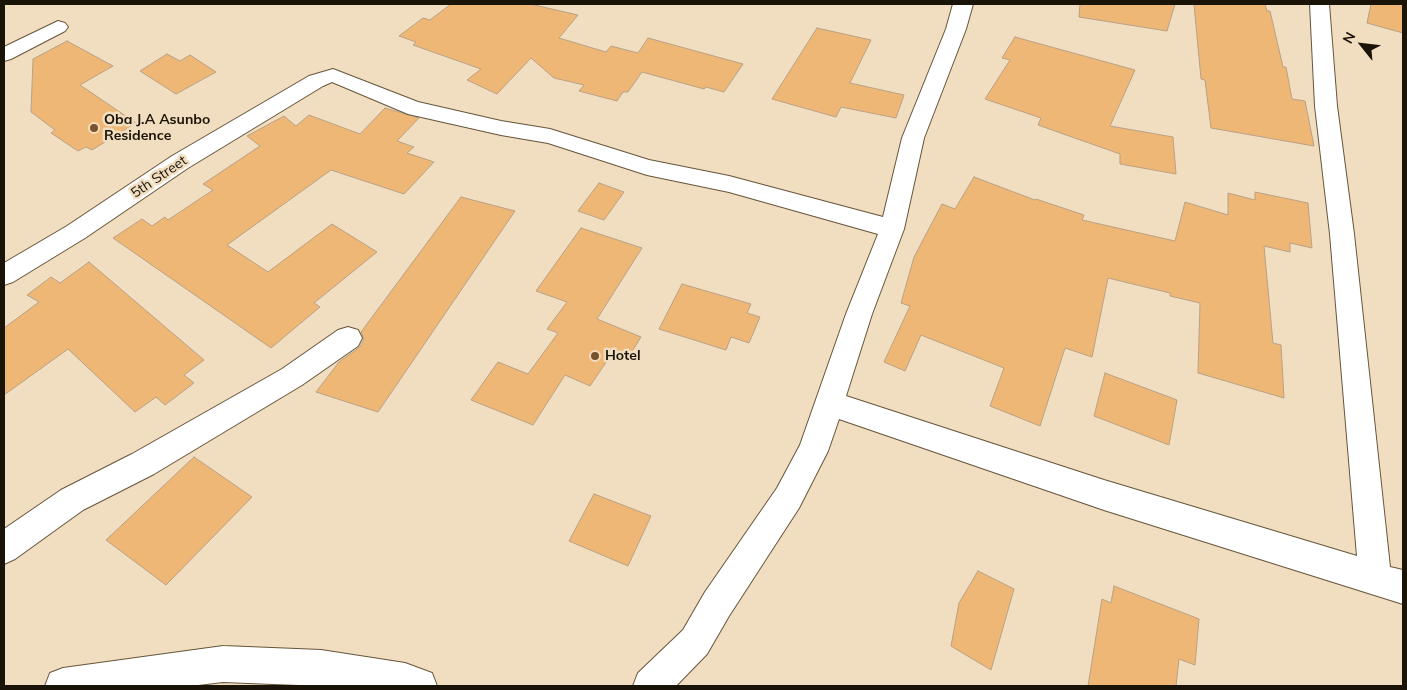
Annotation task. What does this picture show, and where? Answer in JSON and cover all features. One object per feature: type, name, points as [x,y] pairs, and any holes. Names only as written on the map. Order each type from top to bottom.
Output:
[{"type":"street","points":[[650,686],[695,642],[717,604],[788,498],[798,476],[813,451],[859,314],[892,229],[913,138],[956,29],[963,4]]},
{"type":"street","points":[[829,403],[1104,495],[1389,583],[1326,106],[1320,4]]},
{"type":"street","points":[[4,55],[58,27]]},
{"type":"street","name":"5th Street","points":[[4,275],[83,227],[180,162],[316,81],[333,75],[416,109],[501,128],[550,136],[646,167],[729,184],[892,229]]},
{"type":"street","points":[[4,548],[72,500],[143,464],[292,378],[348,338]]},
{"type":"street","points":[[63,686],[223,664],[321,668],[405,681],[419,686]]},
{"type":"building","points":[[451,4],[530,4],[578,15],[559,38],[606,52],[611,46],[638,53],[648,38],[743,64],[724,92],[706,87],[704,89],[642,72],[628,92],[623,92],[617,101],[579,91],[584,85],[554,78],[531,58],[497,94],[467,80],[481,69],[413,45],[416,42],[399,36],[423,18],[430,20]]},
{"type":"building","points":[[1080,4],[1175,4],[1167,31],[1079,17]]},
{"type":"building","points":[[1194,4],[1265,4],[1267,11],[1270,11],[1283,67],[1286,67],[1292,99],[1305,101],[1314,146],[1211,128],[1205,80],[1201,79]]},
{"type":"building","points":[[1371,4],[1403,4],[1403,33],[1367,23]]},
{"type":"building","points":[[817,28],[871,40],[850,83],[904,95],[896,118],[841,107],[836,117],[772,99]]},
{"type":"building","points":[[1015,37],[1135,70],[1110,126],[1173,137],[1176,174],[1120,164],[1120,154],[1038,125],[1041,118],[985,99],[1010,60],[1002,58]]},
{"type":"building","points":[[67,41],[113,66],[80,85],[136,123],[92,150],[86,147],[78,151],[51,133],[55,130],[31,112],[33,59]]},
{"type":"building","points":[[167,54],[180,61],[190,55],[216,72],[176,94],[140,71]]},
{"type":"building","points":[[385,108],[419,118],[397,141],[414,147],[407,153],[434,162],[404,194],[331,170],[227,245],[268,272],[332,224],[377,252],[314,303],[320,307],[271,348],[113,238],[142,219],[152,226],[165,217],[168,220],[213,190],[203,184],[260,146],[247,136],[284,116],[296,126],[309,115],[360,134]]},
{"type":"building","points":[[974,177],[1035,200],[1084,215],[1082,220],[1175,241],[1185,202],[1228,215],[1228,193],[1255,200],[1255,192],[1308,203],[1312,248],[1290,243],[1290,252],[1264,246],[1273,343],[1281,345],[1284,398],[1198,373],[1200,303],[1170,296],[1170,293],[1108,278],[1092,357],[1065,348],[1040,426],[990,406],[1004,368],[921,335],[905,371],[884,362],[910,306],[901,303],[914,257],[942,204],[955,209]]},
{"type":"building","points":[[599,183],[624,192],[604,220],[578,211]]},
{"type":"building","points":[[461,197],[515,211],[378,412],[316,392],[339,362],[360,347],[364,339],[361,332]]},
{"type":"building","points":[[581,228],[642,248],[597,319],[641,337],[626,361],[611,355],[590,386],[565,375],[533,425],[471,400],[498,362],[528,374],[558,333],[547,329],[567,302],[536,291]]},
{"type":"building","points":[[89,262],[204,360],[184,375],[194,383],[165,405],[156,397],[135,412],[68,349],[4,395],[4,328],[39,302],[27,295],[51,277],[60,283]]},
{"type":"building","points":[[682,284],[751,304],[747,313],[760,317],[749,343],[731,337],[726,350],[659,329]]},
{"type":"building","points":[[1105,373],[1177,400],[1169,445],[1094,416]]},
{"type":"building","points":[[194,457],[252,497],[166,585],[106,540]]},
{"type":"building","points":[[594,494],[651,516],[628,566],[569,541]]},
{"type":"building","points":[[978,571],[1014,589],[991,670],[951,646],[959,603]]},
{"type":"building","points":[[1114,586],[1199,619],[1195,665],[1179,659],[1176,686],[1088,686],[1102,599],[1111,603]]},
{"type":"place","name":"Oba J.A Asunbo Residence","points":[[94,128]]},
{"type":"place","name":"Hotel","points":[[595,356]]}]
